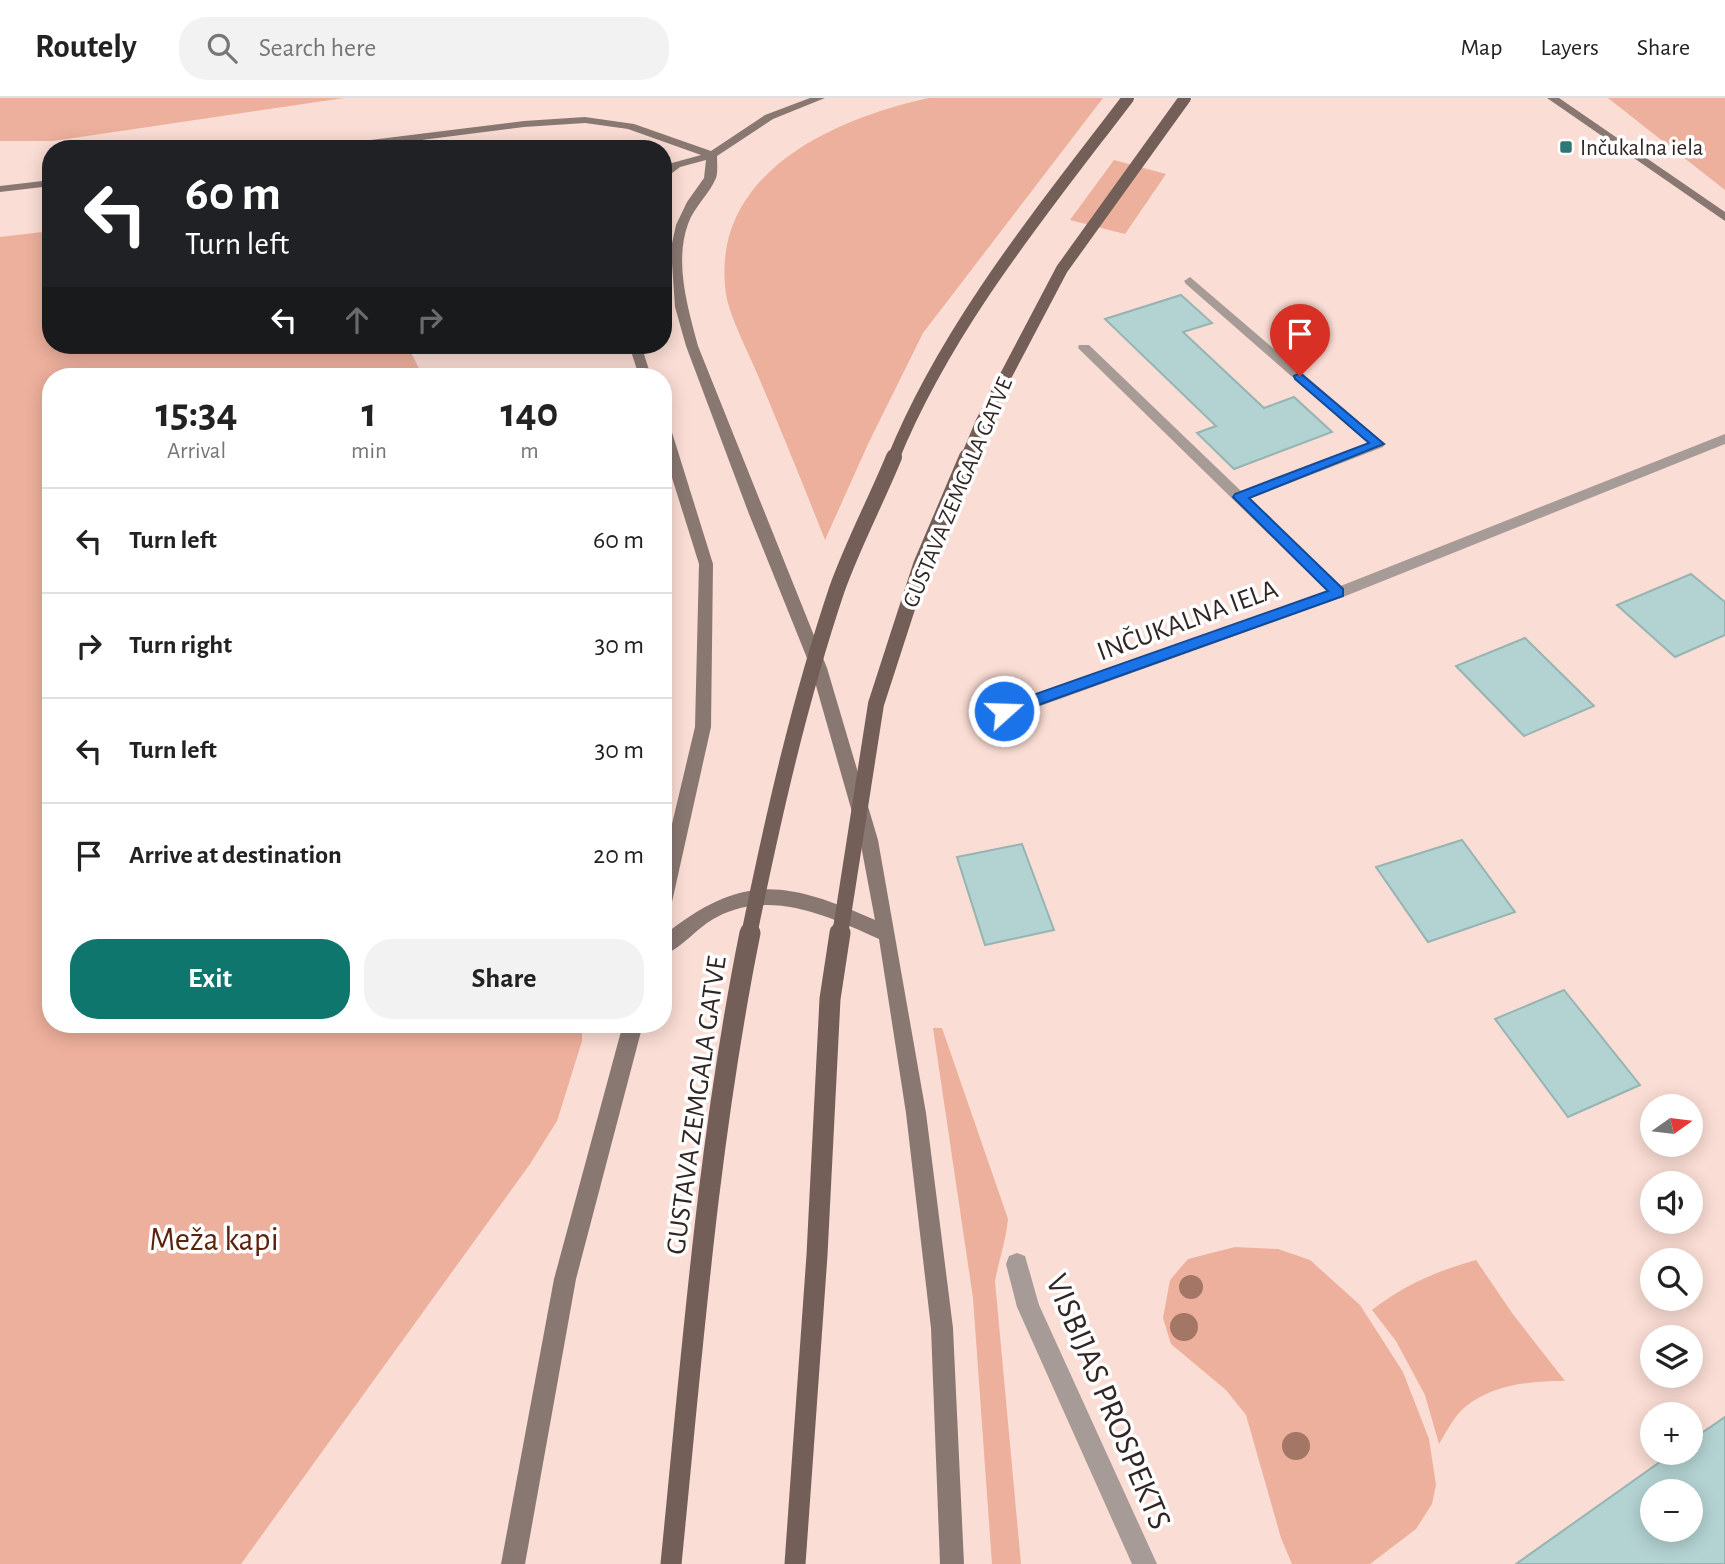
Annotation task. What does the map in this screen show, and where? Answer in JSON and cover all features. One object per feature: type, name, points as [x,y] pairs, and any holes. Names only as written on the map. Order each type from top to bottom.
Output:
[{"type":"main road","name":"GUSTAVA ZEMGALA GATVE","points":[[671,1564],[713,1164],[739,985],[771,826],[822,638],[844,574],[912,417],[970,314],[1037,216],[1128,98]]},
{"type":"main road","name":"GUSTAVA ZEMGALA GATVE","points":[[795,1564],[817,1255],[830,999],[876,704],[921,565],[982,421],[1062,269],[1185,98]]},
{"type":"street","points":[[672,169],[676,165],[712,155],[769,117],[820,98]]},
{"type":"street","points":[[1552,98],[1725,218]]},
{"type":"street","points":[[395,140],[524,124],[585,120],[630,126],[670,140]]},
{"type":"street","points":[[672,141],[712,155]]},
{"type":"street","points":[[712,155],[710,178],[692,202],[682,225],[677,248],[681,307],[692,346],[746,488],[819,668],[869,840],[916,1112],[942,1328],[952,1564]]},
{"type":"street","points":[[0,189],[42,184]]},
{"type":"street","points":[[1190,281],[1378,444],[1240,497]]},
{"type":"street","points":[[1084,348],[1338,593]]},
{"type":"street","name":"INČUKALNA IELA","points":[[979,720],[1338,593],[1725,439]]},
{"type":"street","points":[[672,455],[706,564],[703,727],[672,863]]},
{"type":"street","points":[[672,940],[711,911],[740,900],[778,895],[824,906],[887,934]]},
{"type":"street","points":[[513,1564],[565,1279],[631,1033]]},
{"type":"street","name":"VISBIJAS PROSPEKTS","points":[[1017,1264],[1028,1307],[1144,1564]]},
{"type":"green space","points":[[0,98],[344,98],[60,140],[0,141]]},
{"type":"green space","points":[[929,98],[1103,98],[923,333],[868,444],[825,540],[731,312],[726,294],[726,252],[737,216],[757,185],[785,159],[818,138],[854,121]]},
{"type":"green space","points":[[1608,98],[1725,98],[1725,190]]},
{"type":"green space","points":[[1114,160],[1166,174],[1125,234],[1070,220]]},
{"type":"green space","name":"Meža kapi","points":[[42,232],[42,354],[412,354],[419,368],[42,368],[42,1033],[582,1033],[582,1041],[557,1121],[530,1164],[241,1564],[0,1564],[0,237]]},
{"type":"green space","points":[[933,1028],[942,1028],[1008,1219],[995,1281],[1021,1564],[992,1564],[973,1298]]},
{"type":"green space","points":[[1235,1247],[1278,1249],[1310,1260],[1360,1305],[1403,1372],[1429,1439],[1436,1485],[1432,1504],[1416,1529],[1370,1564],[1292,1564],[1281,1538],[1246,1415],[1226,1390],[1171,1344],[1163,1318],[1170,1280],[1188,1259]]},
{"type":"green space","points":[[1476,1260],[1512,1313],[1565,1381],[1513,1385],[1476,1399],[1461,1411],[1439,1444],[1425,1395],[1396,1341],[1372,1310],[1421,1280]]},
{"type":"building","points":[[1181,295],[1212,323],[1183,332],[1264,408],[1294,397],[1332,432],[1234,469],[1197,433],[1216,426],[1105,319]]},
{"type":"building","points":[[1691,574],[1725,602],[1725,635],[1675,657],[1617,605]]},
{"type":"building","points":[[1525,638],[1594,706],[1524,736],[1456,666]]},
{"type":"building","points":[[1462,840],[1515,912],[1428,942],[1376,867]]},
{"type":"building","points":[[1022,844],[1054,930],[985,945],[957,857]]},
{"type":"building","points":[[1564,990],[1640,1085],[1568,1117],[1495,1019]]},
{"type":"building","points":[[1725,1417],[1725,1564],[1516,1564],[1656,1465],[1703,1465],[1703,1432]]},
{"type":"place","name":"Inčukalna iela","points":[[1566,147]]},
{"type":"route","points":[[1004,711],[1338,593],[1240,497],[1378,444],[1300,376]]}]
